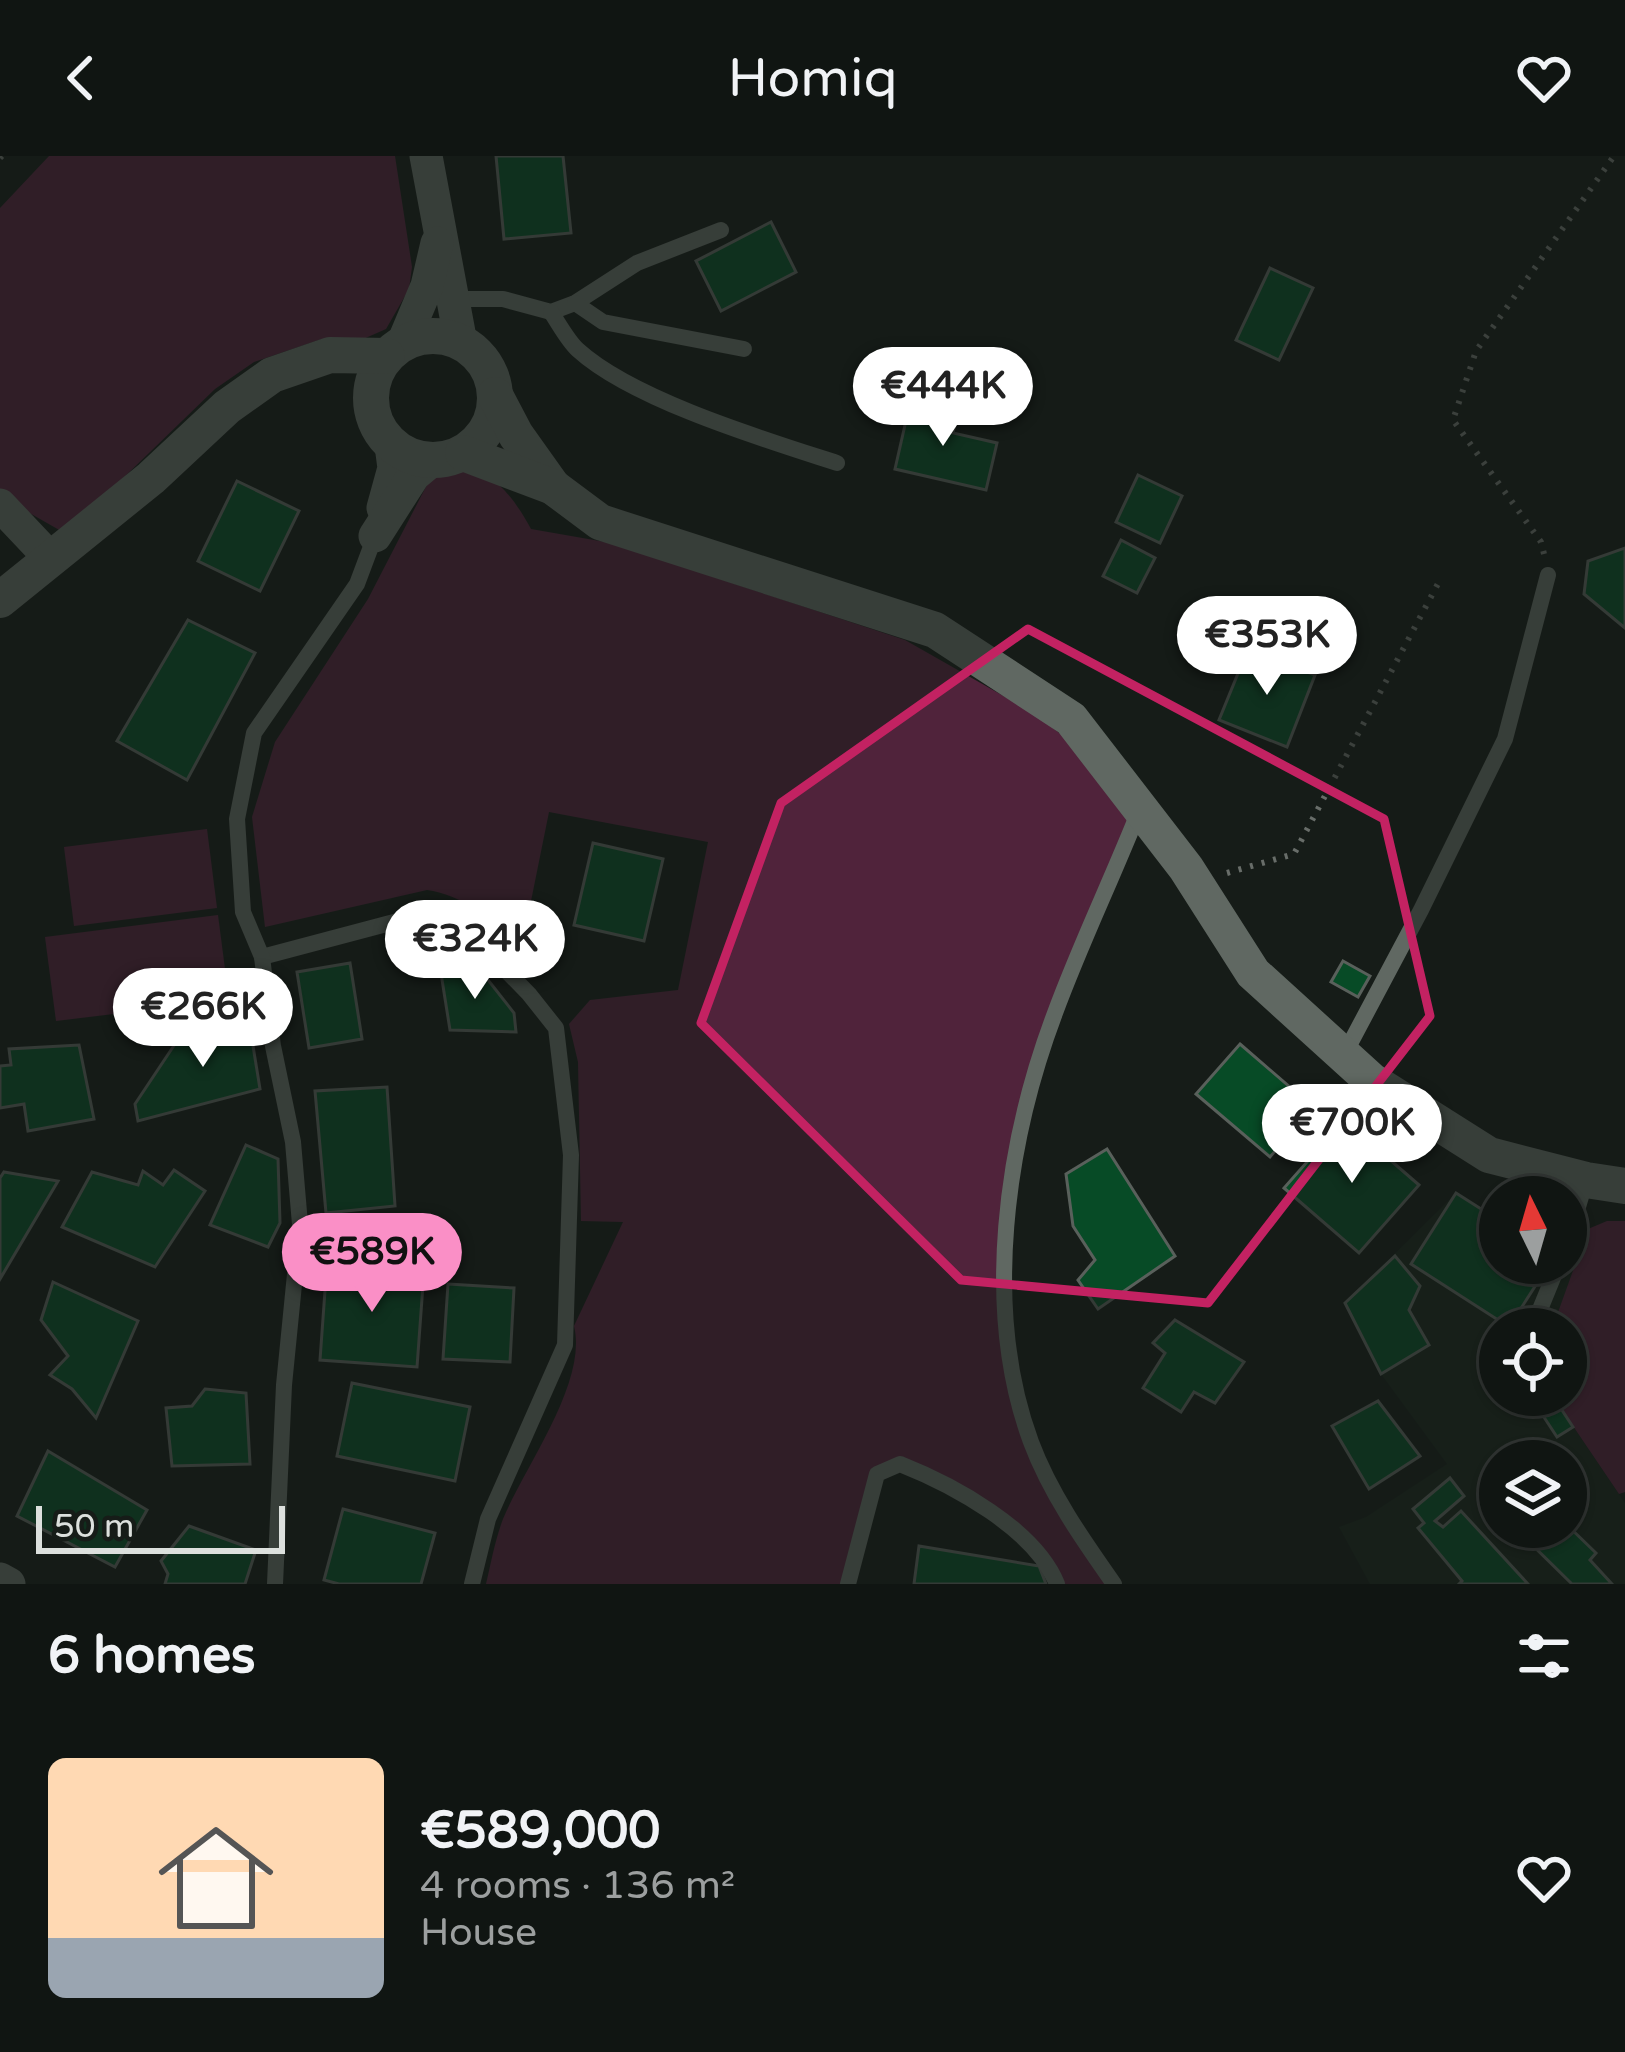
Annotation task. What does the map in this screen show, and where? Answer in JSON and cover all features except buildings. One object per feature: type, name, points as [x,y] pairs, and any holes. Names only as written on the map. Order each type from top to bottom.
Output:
[{"type":"main road","points":[[0,600],[151,478],[227,407],[272,375],[330,356],[395,350],[422,337],[461,343],[479,356],[516,435],[553,487],[600,522],[935,630],[1071,719],[1195,882],[1253,973],[1372,1081],[1490,1155],[1571,1176]]},
{"type":"main road","points":[[395,350],[371,391],[372,410],[392,445],[404,454],[447,457],[553,487]]},
{"type":"main road","points":[[272,375],[327,378],[371,391]]},
{"type":"main road","points":[[447,457],[488,429],[496,394]]},
{"type":"main road","points":[[1587,1180],[1625,1186]]},
{"type":"street","points":[[426,156],[461,343]]},
{"type":"street","points":[[395,350],[427,286],[439,236]]},
{"type":"street","points":[[375,536],[394,468],[392,445]]},
{"type":"street","points":[[375,536],[414,475],[447,457]]},
{"type":"street","points":[[0,505],[51,559]]},
{"type":"street","points":[[0,1579],[9,1584]]},
{"type":"lane","points":[[452,299],[503,299],[551,312],[575,303],[638,263],[721,230]]},
{"type":"lane","points":[[575,303],[603,322],[744,349]]},
{"type":"lane","points":[[551,312],[577,350],[632,384],[748,434],[837,463]]},
{"type":"lane","points":[[275,1584],[284,1385],[300,1224],[293,1142],[273,1046],[262,958],[243,912],[237,818],[254,734],[357,584],[375,536]]},
{"type":"lane","points":[[1343,1055],[1421,910],[1504,739],[1548,575]]},
{"type":"lane","points":[[1114,1584],[1073,1524],[1031,1444],[1011,1366],[1005,1280],[1009,1208],[1024,1122],[1054,1015],[1140,808]]},
{"type":"lane","points":[[262,958],[428,913],[461,924],[530,994],[556,1028],[571,1155],[565,1346],[488,1520],[472,1584]]},
{"type":"lane","points":[[848,1584],[877,1474],[900,1464],[952,1485],[1047,1561],[1057,1584]]},
{"type":"path","points":[[1548,575],[1541,542],[1453,420],[1476,351],[1614,156]]},
{"type":"path","points":[[1195,882],[1294,854],[1441,578]]},
{"type":"highlighted area","points":[[1028,629],[1384,819],[1430,1016],[1208,1303],[961,1280],[701,1023],[781,803]]},
{"type":"shaded area","points":[[49,156],[395,156],[412,267],[409,289],[386,329],[361,340],[322,339],[254,362],[215,389],[61,531],[0,490],[0,208]]},
{"type":"shaded area","points":[[453,465],[479,472],[500,486],[531,529],[611,543],[905,640],[1035,714],[1072,743],[1135,822],[1089,934],[1023,1122],[1005,1280],[1031,1444],[1114,1584],[1057,1584],[1012,1531],[900,1464],[877,1474],[848,1584],[486,1584],[503,1519],[552,1424],[572,1372],[574,1326],[623,1222],[581,1221],[578,1062],[569,1024],[590,1000],[678,990],[708,842],[549,812],[518,942],[465,903],[427,890],[265,927],[252,817],[275,742],[368,599],[431,477]]},
{"type":"shaded area","points":[[207,829],[217,908],[74,926],[64,847]]},
{"type":"shaded area","points":[[218,915],[229,1000],[56,1021],[45,937]]},
{"type":"shaded area","points":[[1456,1193],[1479,1207],[1479,1284],[1569,1284],[1561,1308],[1479,1308],[1479,1416],[1566,1416],[1582,1440],[1479,1440],[1479,1548],[1587,1548],[1587,1447],[1625,1503],[1625,1584],[1370,1584],[1339,1527],[1366,1517],[1447,1464],[1381,1374],[1345,1303]]},
{"type":"shaded area","points":[[1607,1221],[1625,1221],[1625,1492],[1619,1494],[1587,1440],[1566,1416],[1587,1416],[1587,1308],[1560,1308],[1568,1284],[1587,1284],[1588,1229]]}]
